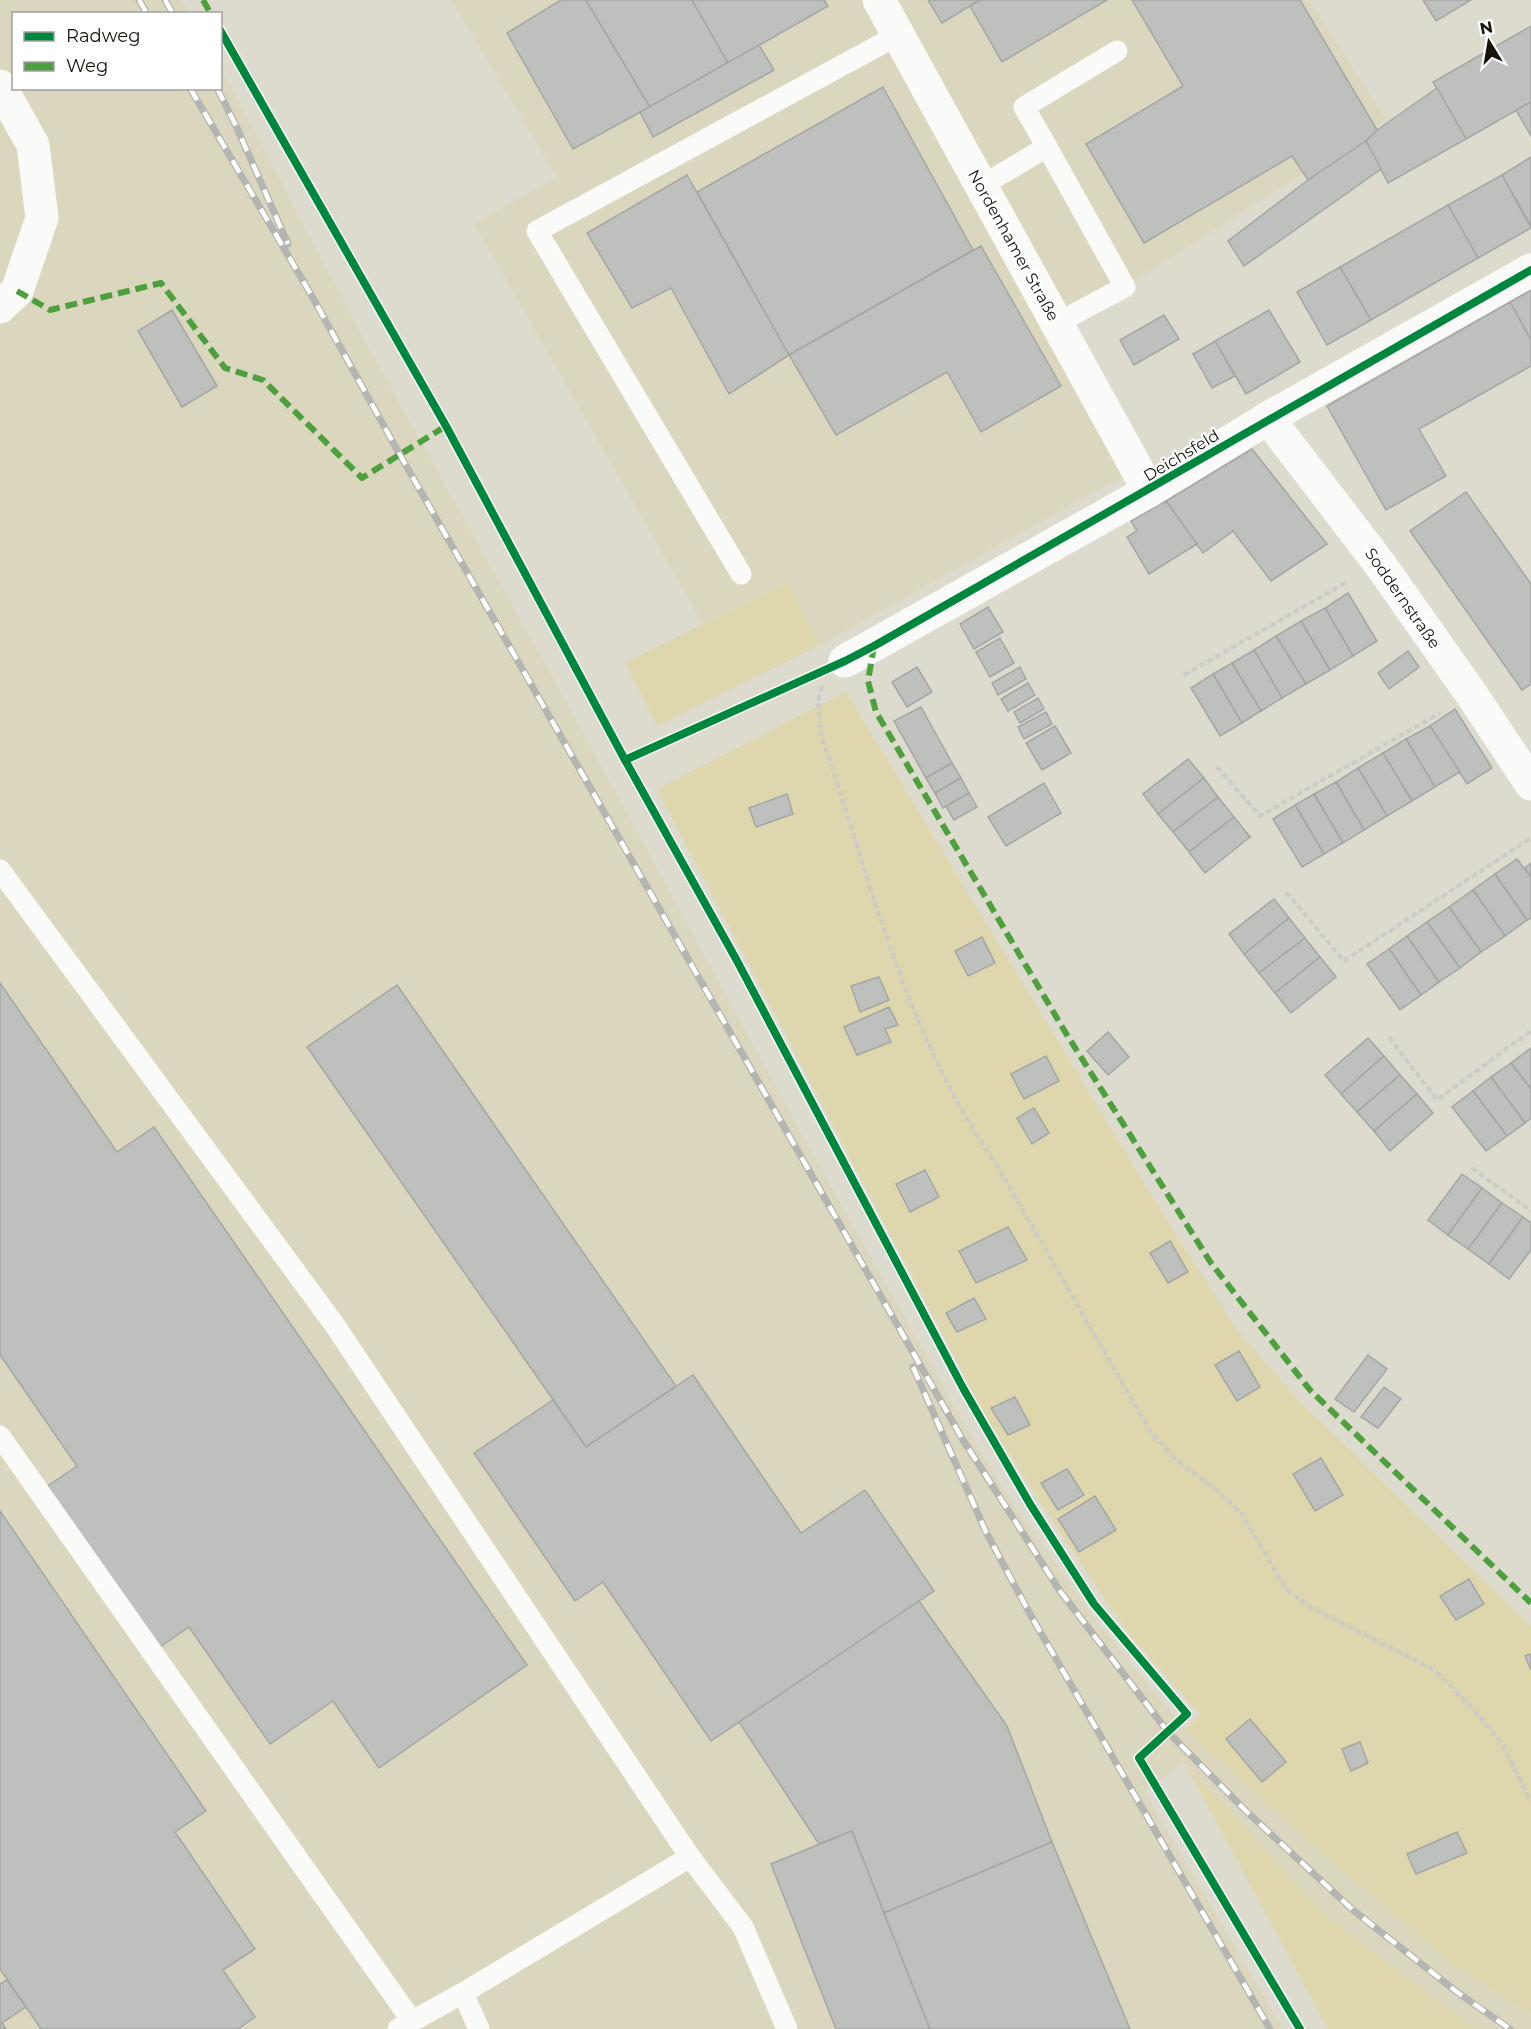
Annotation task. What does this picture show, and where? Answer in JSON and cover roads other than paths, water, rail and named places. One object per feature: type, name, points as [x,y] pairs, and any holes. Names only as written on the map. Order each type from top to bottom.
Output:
[{"type":"street","name":"Nordenhamer Straße","points":[[879,0],[1149,491]]},
{"type":"street","points":[[0,86],[33,145],[42,218],[6,294]]},
{"type":"street","name":"Deichsfeld","points":[[845,661],[1149,491],[1268,418],[1531,270]]},
{"type":"street","name":"Soddernstraße","points":[[1268,418],[1379,563],[1472,695],[1531,784]]},
{"type":"lane","points":[[741,574],[537,231],[898,35]]},
{"type":"lane","points":[[1057,324],[1125,287],[1024,106],[1117,51]]},
{"type":"lane","points":[[981,186],[1047,147]]},
{"type":"lane","points":[[0,870],[334,1324],[690,1857],[743,1927],[787,2029]]},
{"type":"lane","points":[[0,1436],[405,2025],[463,1993],[690,1857]]},
{"type":"lane","points":[[463,1993],[479,2029]]},
{"type":"railway","points":[[139,0],[146,12]]},
{"type":"railway","points":[[165,0],[172,12]]},
{"type":"railway","points":[[191,90],[313,298],[400,455],[963,1440],[1060,1591],[1168,1732],[1246,1811],[1353,1910],[1457,1992],[1510,2029]]},
{"type":"railway","points":[[218,90],[288,244]]},
{"type":"railway","points":[[913,1367],[986,1532],[1030,1614],[1270,2029]]}]
